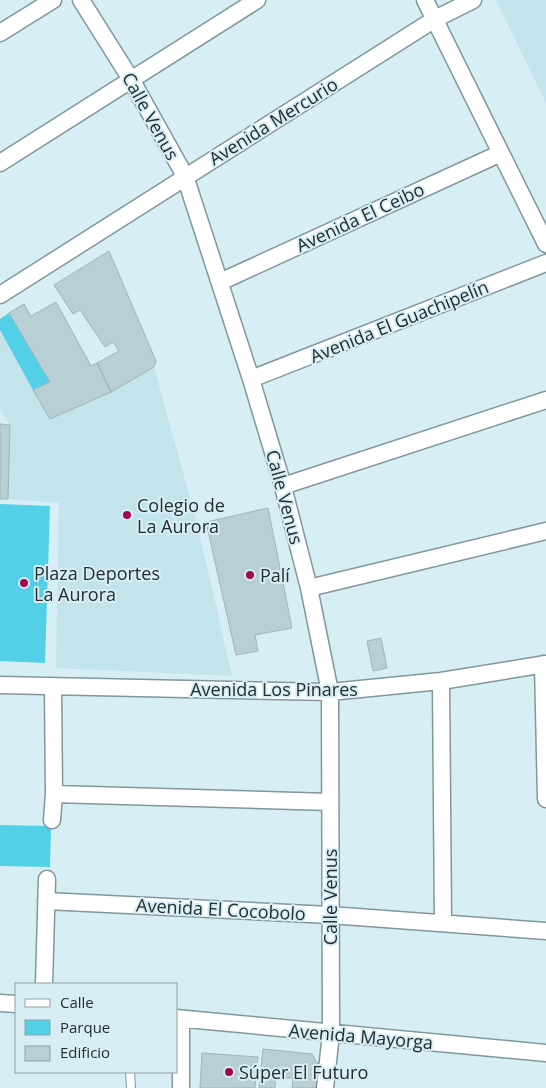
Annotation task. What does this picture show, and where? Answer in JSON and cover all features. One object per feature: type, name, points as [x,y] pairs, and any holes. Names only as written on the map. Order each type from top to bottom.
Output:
[{"type":"street","points":[[0,33],[52,0]]},
{"type":"street","name":"Calle Venus","points":[[80,0],[132,81],[185,176],[251,379],[283,486],[309,588],[330,692],[331,1034],[325,1088]]},
{"type":"street","points":[[0,163],[257,0]]},
{"type":"street","points":[[425,0],[546,244]]},
{"type":"street","name":"Avenida Mercurio","points":[[0,295],[435,19],[473,0]]},
{"type":"street","name":"Avenida El Ceibo","points":[[220,282],[501,153]]},
{"type":"street","name":"Avenida El Guachipelín","points":[[251,379],[546,263]]},
{"type":"street","points":[[283,486],[546,400]]},
{"type":"street","points":[[309,588],[546,531]]},
{"type":"street","points":[[545,664],[546,800]]},
{"type":"street","name":"Avenida Los Pinares","points":[[0,685],[330,692],[442,681],[545,664]]},
{"type":"street","points":[[442,681],[442,923]]},
{"type":"street","points":[[52,820],[54,794],[53,687]]},
{"type":"street","points":[[54,794],[330,802]]},
{"type":"street","points":[[44,983],[46,879]]},
{"type":"street","name":"Avenida El Cocobolo","points":[[46,901],[330,914],[546,931]]},
{"type":"street","points":[[0,1003],[15,1004]]},
{"type":"street","points":[[179,1018],[181,1088]]},
{"type":"street","name":"Avenida Mayorga","points":[[179,1018],[546,1053]]},
{"type":"lane","points":[[130,1073],[131,1088]]},
{"type":"shaded area","points":[[496,0],[546,0],[546,103]]},
{"type":"shaded area","name":"Colegio de La Aurora","points":[[0,330],[50,419],[111,392],[154,367],[198,527],[232,676],[56,668],[59,503],[8,499],[10,425],[0,409]]},
{"type":"green space","points":[[9,313],[50,382],[33,390],[0,330],[0,319]]},
{"type":"green space","name":"Plaza Deportes La Aurora","points":[[0,504],[50,506],[45,663],[0,661]]},
{"type":"green space","points":[[0,825],[51,826],[50,867],[0,866]]},
{"type":"building","points":[[109,251],[156,361],[154,367],[111,392],[97,363],[119,351],[113,342],[105,347],[80,310],[73,314],[54,285]]},
{"type":"building","points":[[56,302],[91,366],[97,363],[111,392],[50,419],[33,390],[50,382],[9,313],[24,304],[31,316]]},
{"type":"building","points":[[0,424],[10,425],[8,499],[0,499]]},
{"type":"building","name":"Palí","points":[[268,508],[292,628],[255,635],[258,651],[236,655],[206,522]]},
{"type":"building","points":[[381,638],[387,668],[373,671],[367,641]]},
{"type":"building","points":[[263,1049],[312,1054],[319,1066],[317,1088],[292,1088],[293,1078],[276,1078],[275,1088],[259,1088]]},
{"type":"building","name":"Súper El Futuro","points":[[202,1053],[258,1057],[255,1088],[200,1088]]},
{"type":"place","name":"Colegio de La Aurora","points":[[127,515]]},
{"type":"place","name":"Palí","points":[[250,575]]},
{"type":"place","name":"Plaza Deportes La Aurora","points":[[24,583]]},
{"type":"place","name":"Súper El Futuro","points":[[229,1072]]}]
